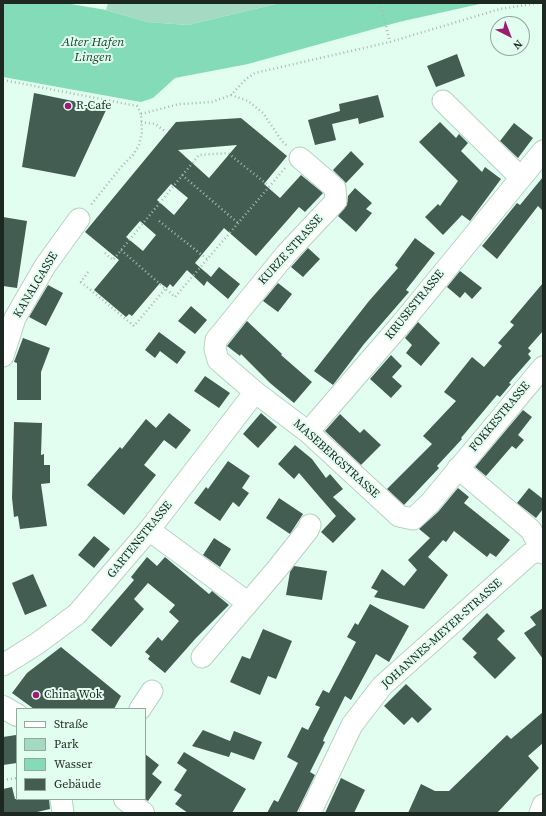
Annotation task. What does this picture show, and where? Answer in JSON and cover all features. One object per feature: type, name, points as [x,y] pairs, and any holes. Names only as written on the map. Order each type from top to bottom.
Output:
[{"type":"main road","points":[[3,707],[16,714]]},
{"type":"main road","points":[[126,800],[143,813]]},
{"type":"street","points":[[443,101],[520,177]]},
{"type":"street","name":"KRUSESTRASSE","points":[[308,432],[402,323],[520,177],[543,151]]},
{"type":"street","name":"KURZE STRASSE","points":[[214,349],[216,340],[243,306],[286,254],[336,201],[335,188],[298,156]]},
{"type":"street","name":"KANALGASSE","points":[[3,356],[15,318],[45,266],[80,219]]},
{"type":"street","name":"MASEBERGSTRASSE","points":[[214,349],[218,360],[255,392],[308,432],[399,516],[413,519],[430,503],[458,468]]},
{"type":"street","name":"FOKKESTRASSE","points":[[458,468],[543,367]]},
{"type":"street","name":"GARTENSTRASSE","points":[[3,665],[77,614],[149,530],[255,392]]},
{"type":"street","points":[[458,468],[531,530],[542,551]]},
{"type":"street","points":[[202,657],[247,602],[277,569],[308,530],[310,524]]},
{"type":"street","points":[[149,530],[247,602]]},
{"type":"street","name":"JOHANNES-MEYER-STRASSE","points":[[310,813],[352,725],[382,686],[530,554],[542,551]]},
{"type":"street","points":[[141,708],[152,691]]},
{"type":"street","points":[[540,813],[543,805]]},
{"type":"path","points":[[380,3],[390,41]]},
{"type":"path","points":[[141,114],[179,104],[212,102],[231,95],[255,72],[390,41],[500,9],[538,3]]},
{"type":"path","points":[[3,80],[137,106],[141,114],[140,138],[133,155],[122,166],[80,219]]},
{"type":"path","points":[[121,250],[175,297],[269,186],[298,156],[282,141],[263,113],[248,101],[231,95]]},
{"type":"path","points":[[141,122],[155,124],[165,131]]},
{"type":"path","points":[[105,253],[113,260],[199,155],[228,153],[269,186]]},
{"type":"path","points":[[182,175],[238,223]]},
{"type":"path","points":[[159,221],[207,259]]},
{"type":"path","points":[[88,272],[81,282],[134,326],[165,289]]},
{"type":"path","points":[[3,780],[16,778]]},
{"type":"green space","points":[[108,3],[280,3],[188,25],[147,22],[106,10]]},
{"type":"water","name":"Alter Hafen Lingen","points":[[3,3],[65,3],[106,10],[147,22],[188,25],[280,3],[484,3],[399,22],[248,64],[175,78],[153,98],[141,102],[3,77]]},
{"type":"building","points":[[457,54],[465,76],[436,87],[427,66]]},
{"type":"building","points":[[34,93],[107,108],[75,177],[22,167]]},
{"type":"building","points":[[378,95],[384,117],[359,124],[358,118],[332,124],[336,140],[315,145],[308,120],[340,111],[339,104]]},
{"type":"building","points":[[241,118],[287,156],[264,184],[280,198],[301,175],[323,193],[305,212],[299,207],[256,256],[224,228],[195,263],[211,277],[219,267],[240,284],[228,299],[207,281],[204,286],[187,270],[173,287],[170,284],[167,288],[160,283],[132,316],[129,314],[126,317],[94,290],[119,260],[85,232],[176,122]],"holes":[[[237,145],[209,178],[178,150]],[[171,184],[188,198],[174,215],[157,200]],[[140,221],[156,235],[143,251],[126,237]]]},
{"type":"building","points":[[440,122],[456,138],[459,134],[468,143],[461,151],[482,172],[485,167],[501,179],[470,221],[462,215],[443,235],[425,217],[438,204],[440,206],[458,181],[419,142]]},
{"type":"building","points":[[514,123],[533,138],[518,158],[500,141]]},
{"type":"building","points":[[351,151],[364,164],[346,183],[333,170]]},
{"type":"building","points":[[543,177],[543,211],[538,206],[497,259],[482,246],[517,203],[520,205]]},
{"type":"building","points":[[355,188],[372,203],[366,209],[372,213],[356,232],[338,216],[347,205],[348,196]]},
{"type":"building","points":[[3,217],[27,221],[17,288],[3,286]]},
{"type":"building","points":[[415,238],[435,253],[406,290],[409,292],[364,344],[333,385],[314,371],[369,301],[398,268],[395,265]]},
{"type":"building","points":[[308,248],[320,259],[303,277],[291,267]]},
{"type":"building","points":[[460,271],[482,288],[472,299],[465,292],[460,298],[447,287]]},
{"type":"building","points":[[278,283],[292,294],[278,312],[263,301]]},
{"type":"building","points":[[543,283],[543,331],[528,348],[531,351],[528,354],[531,358],[509,383],[511,384],[500,397],[497,395],[461,438],[462,439],[437,466],[439,468],[404,505],[387,489],[432,444],[423,436],[456,401],[444,392],[472,357],[484,367],[502,346],[498,343],[514,325],[510,322]]},
{"type":"building","points":[[48,285],[63,293],[46,326],[29,317]]},
{"type":"building","points":[[191,306],[207,320],[195,334],[178,321]]},
{"type":"building","points":[[247,321],[282,354],[281,355],[312,382],[294,403],[270,383],[241,354],[240,356],[227,346]]},
{"type":"building","points":[[418,322],[440,343],[421,366],[406,353],[412,345],[405,338]]},
{"type":"building","points":[[159,332],[186,352],[177,364],[160,351],[155,358],[145,350]]},
{"type":"building","points":[[23,338],[50,348],[41,372],[41,400],[17,400],[17,363],[14,362]]},
{"type":"building","points":[[391,355],[402,366],[392,377],[402,386],[391,398],[370,379]]},
{"type":"building","points":[[205,376],[230,393],[219,408],[194,391]]},
{"type":"building","points":[[523,410],[532,417],[518,435],[524,440],[516,449],[512,446],[486,476],[475,467]]},
{"type":"building","points":[[169,413],[191,430],[176,449],[164,440],[144,465],[156,475],[124,515],[87,485],[120,447],[122,449],[146,419],[156,428]]},
{"type":"building","points":[[261,413],[277,427],[258,448],[243,434]]},
{"type":"building","points":[[340,414],[360,433],[364,429],[381,445],[361,465],[325,431]]},
{"type":"building","points":[[14,422],[42,423],[41,455],[44,454],[44,465],[50,465],[50,483],[41,484],[47,526],[20,529],[18,516],[14,517],[12,498]]},
{"type":"building","points":[[295,445],[312,459],[326,478],[330,474],[343,489],[333,497],[356,519],[333,543],[321,532],[336,516],[299,473],[294,479],[278,464]]},
{"type":"building","points":[[228,461],[250,476],[242,488],[249,493],[239,507],[233,502],[220,521],[194,503],[206,487],[208,489]]},
{"type":"building","points":[[458,488],[469,497],[464,503],[510,540],[496,557],[490,553],[487,557],[454,531],[446,542],[443,540],[428,557],[448,575],[424,609],[374,597],[378,591],[371,588],[382,569],[404,586],[417,570],[408,560],[430,538],[419,529],[438,512]]},
{"type":"building","points":[[529,488],[543,499],[543,509],[536,518],[517,503]]},
{"type":"building","points":[[279,498],[303,514],[290,534],[266,518]]},
{"type":"building","points":[[94,536],[110,549],[94,568],[78,555]]},
{"type":"building","points":[[214,538],[231,549],[220,567],[203,555]]},
{"type":"building","points":[[147,557],[157,566],[165,557],[209,594],[212,591],[229,605],[196,638],[165,673],[148,659],[150,656],[145,652],[158,637],[162,641],[179,621],[169,612],[175,605],[148,583],[134,599],[144,609],[111,647],[91,630],[134,580],[131,577]]},
{"type":"building","points":[[294,566],[327,571],[322,600],[286,595],[290,572]]},
{"type":"building","points":[[33,574],[47,606],[25,615],[12,583]]},
{"type":"building","points":[[370,604],[409,626],[389,662],[376,654],[351,700],[345,696],[324,738],[323,741],[325,742],[310,772],[315,775],[297,812],[298,813],[267,813],[274,800],[278,802],[298,763],[287,757],[302,727],[308,730],[320,707],[315,705],[323,690],[329,693],[356,642],[347,637],[355,623],[358,625]]},
{"type":"building","points":[[543,608],[543,659],[524,633],[536,625],[530,617]]},
{"type":"building","points":[[487,613],[505,631],[497,639],[516,658],[495,679],[473,657],[477,653],[462,639]]},
{"type":"building","points":[[263,629],[292,641],[276,679],[268,676],[260,695],[230,682],[242,656],[250,659]]},
{"type":"building","points":[[61,647],[121,696],[115,708],[33,708],[12,693],[27,673]]},
{"type":"building","points":[[406,684],[432,709],[418,723],[412,717],[404,725],[384,706]]},
{"type":"building","points":[[543,712],[543,743],[528,756],[539,768],[497,813],[408,813],[421,784],[435,791],[449,791],[507,735],[511,739]]},
{"type":"building","points":[[203,730],[230,741],[234,731],[262,742],[254,760],[231,752],[229,757],[192,746]]},
{"type":"building","points":[[16,735],[16,763],[3,765],[3,737]]},
{"type":"building","points":[[184,752],[246,789],[232,813],[188,813],[175,804],[182,795],[174,790],[187,770],[177,763]]},
{"type":"building","points":[[146,755],[159,765],[152,774],[162,782],[148,801],[146,800]]},
{"type":"building","points":[[341,778],[365,790],[354,813],[325,813]]},
{"type":"building","points":[[12,787],[16,800],[49,800],[50,809],[33,813],[3,813],[3,789]]},
{"type":"place","name":"R-Cafe","points":[[68,106]]},
{"type":"place","name":"China Wok","points":[[36,695]]}]
